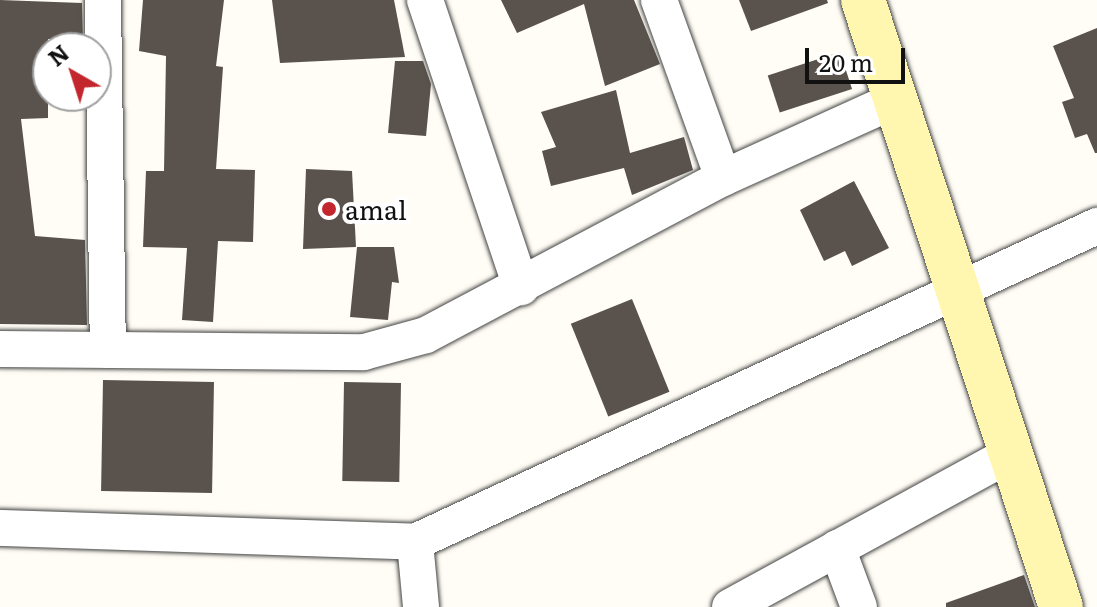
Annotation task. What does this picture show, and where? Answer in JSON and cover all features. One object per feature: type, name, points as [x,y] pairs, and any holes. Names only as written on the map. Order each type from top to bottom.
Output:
[{"type":"street","points":[[103,0],[108,350]]},
{"type":"street","points":[[425,0],[521,287]]},
{"type":"street","points":[[659,0],[723,178]]},
{"type":"street","points":[[863,0],[1061,607]]},
{"type":"street","points":[[0,349],[364,352],[426,335],[723,178],[895,100]]},
{"type":"street","points":[[0,528],[415,542],[1097,226]]},
{"type":"street","points":[[730,607],[1011,454]]},
{"type":"street","points":[[415,542],[421,607]]},
{"type":"street","points":[[837,548],[859,607]]},
{"type":"building","points":[[0,0],[82,3],[83,32],[32,32],[32,112],[48,112],[48,118],[21,119],[35,236],[85,240],[87,325],[0,324]]},
{"type":"building","points":[[143,0],[224,0],[216,66],[223,67],[216,169],[255,170],[253,242],[218,241],[213,322],[182,320],[187,248],[143,247],[146,171],[164,171],[166,56],[139,51]]},
{"type":"building","points":[[272,0],[394,0],[405,57],[280,63]]},
{"type":"building","points":[[501,0],[634,0],[660,64],[605,86],[584,4],[517,33]]},
{"type":"building","points":[[739,0],[827,0],[828,3],[751,31]]},
{"type":"building","points":[[1097,28],[1095,153],[1087,134],[1075,138],[1062,102],[1074,98],[1053,46]]},
{"type":"building","points":[[840,52],[852,89],[780,113],[768,75]]},
{"type":"building","points":[[395,61],[423,61],[431,84],[426,136],[388,133]]},
{"type":"building","points":[[616,90],[630,153],[684,137],[693,170],[632,195],[624,168],[551,186],[542,151],[556,147],[541,112]]},
{"type":"building","name":"amal","points":[[306,169],[352,171],[356,247],[303,249]]},
{"type":"building","points":[[854,181],[889,248],[852,266],[845,251],[824,261],[800,210]]},
{"type":"building","points":[[357,247],[394,247],[399,283],[392,282],[388,320],[350,317]]},
{"type":"building","points":[[632,299],[669,392],[608,416],[571,324]]},
{"type":"building","points":[[103,380],[214,382],[212,493],[101,491]]},
{"type":"building","points":[[344,382],[401,383],[399,482],[342,481]]},
{"type":"building","points":[[1024,575],[1035,607],[946,607],[946,603]]},
{"type":"place","name":"amal","points":[[329,209]]}]
